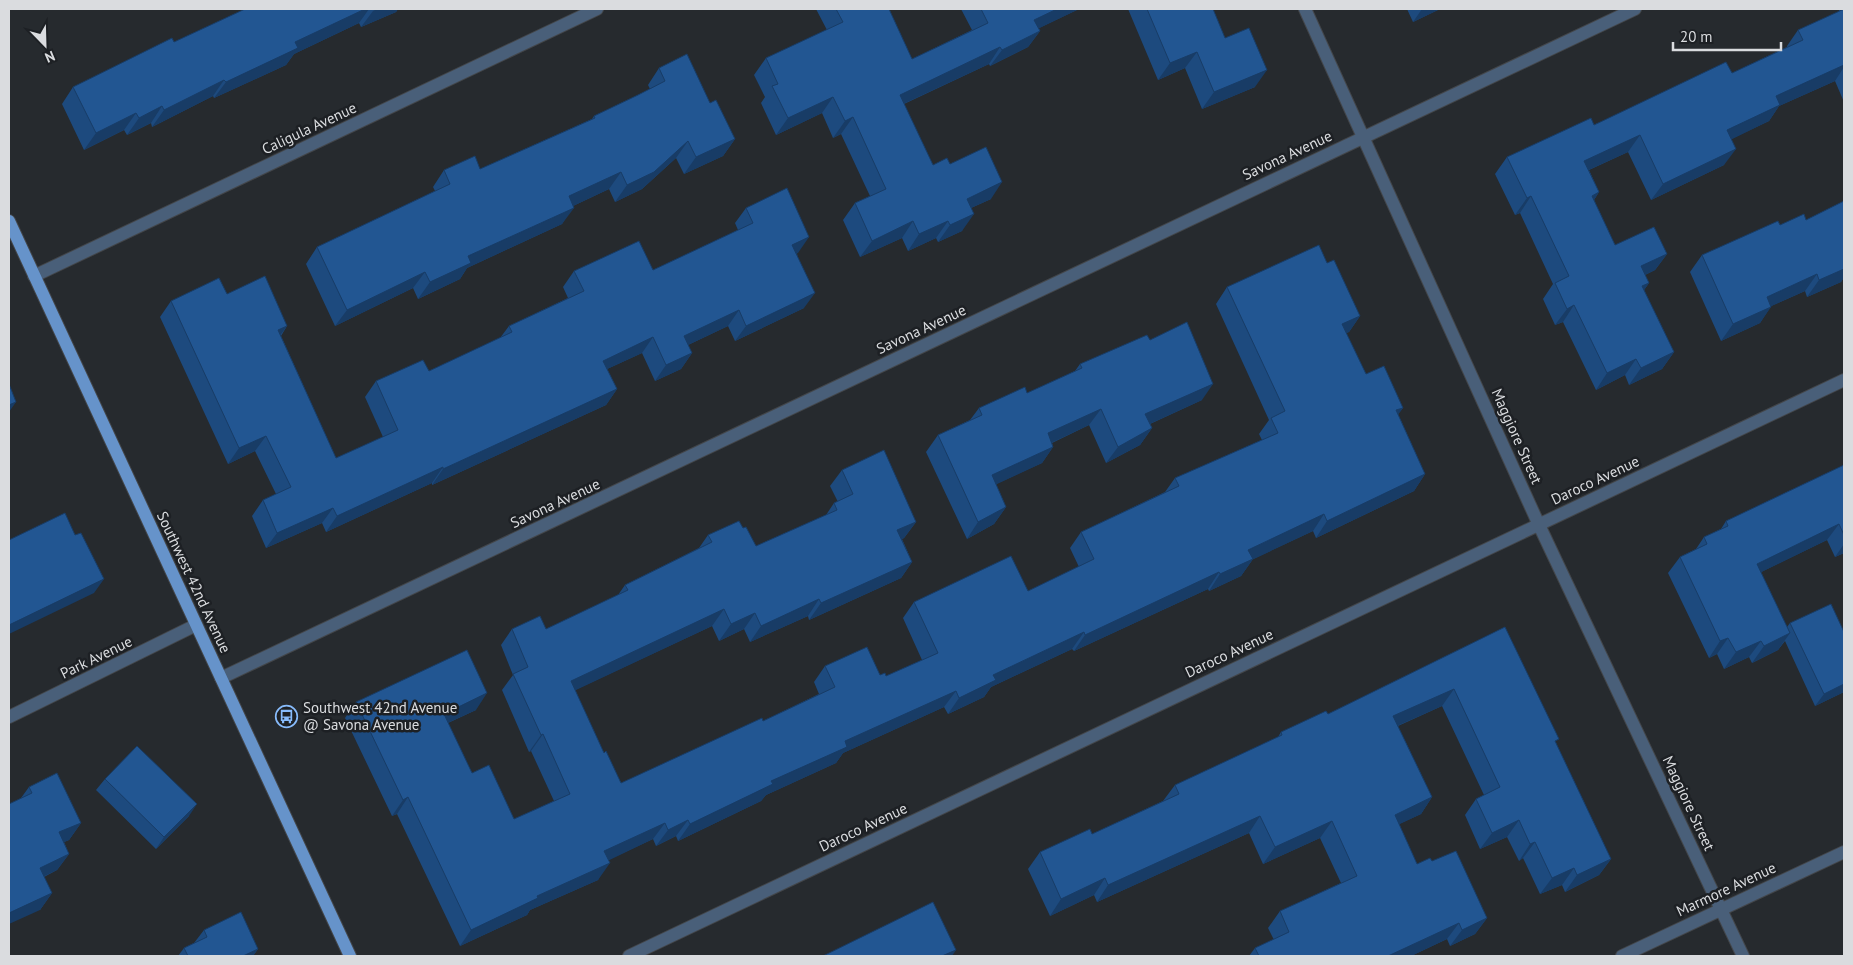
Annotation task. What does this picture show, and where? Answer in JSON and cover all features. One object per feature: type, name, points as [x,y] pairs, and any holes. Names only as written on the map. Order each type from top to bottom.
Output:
[{"type":"main road","name":"Southwest 42nd Avenue","points":[[9,221],[12,237],[34,276],[350,956]]},
{"type":"street","name":"Caligula Avenue","points":[[34,276],[597,9]]},
{"type":"street","name":"Maggiore Street","points":[[1305,9],[1539,524],[1743,956]]},
{"type":"street","name":"Savona Avenue","points":[[221,678],[1635,9]]},
{"type":"street","name":"Daroco Avenue","points":[[629,956],[1844,380]]},
{"type":"street","name":"Park Avenue","points":[[9,717],[196,625]]},
{"type":"street","name":"Marmore Avenue","points":[[1622,956],[1844,852]]},
{"type":"building","points":[[245,9],[365,9],[295,42],[298,48],[226,82],[224,80],[164,110],[162,106],[139,118],[136,113],[96,133],[73,87],[172,38],[174,42]]},
{"type":"building","points":[[836,9],[889,9],[912,59],[988,23],[981,9],[1057,9],[1034,20],[1040,31],[1002,50],[1000,47],[900,95],[933,165],[947,158],[950,164],[986,147],[1002,182],[967,199],[974,214],[950,225],[948,221],[919,234],[913,221],[872,241],[855,203],[886,189],[853,117],[845,121],[833,97],[788,118],[772,86],[778,84],[766,58],[843,22]]},
{"type":"building","points":[[1147,9],[1213,9],[1225,38],[1249,28],[1267,70],[1214,92],[1197,52],[1170,63]]},
{"type":"building","points":[[1844,9],[1844,65],[1776,96],[1780,105],[1727,130],[1736,149],[1663,184],[1640,135],[1584,161],[1599,192],[1592,196],[1615,245],[1654,227],[1667,254],[1641,266],[1649,283],[1642,286],[1674,352],[1641,368],[1636,359],[1607,373],[1574,305],[1567,309],[1555,283],[1569,276],[1531,196],[1527,198],[1507,157],[1591,118],[1594,125],[1726,62],[1732,73],[1803,40],[1798,30]]},
{"type":"building","points":[[687,54],[710,103],[716,100],[735,139],[696,157],[688,141],[654,172],[627,185],[621,172],[569,196],[574,208],[468,256],[471,263],[430,282],[425,272],[347,310],[317,247],[450,184],[444,170],[475,156],[480,169],[595,118],[594,116],[665,81],[659,68]]},
{"type":"building","points":[[787,188],[809,237],[792,245],[815,293],[746,326],[739,310],[684,336],[692,353],[666,365],[653,337],[603,361],[617,389],[337,516],[333,508],[277,533],[263,500],[291,487],[266,436],[239,448],[171,301],[219,278],[227,294],[265,276],[287,326],[278,330],[336,458],[398,430],[376,381],[423,360],[429,371],[512,332],[509,326],[584,291],[574,271],[639,241],[653,270],[753,223],[746,208]]},
{"type":"building","points":[[1844,201],[1844,269],[1819,280],[1817,274],[1767,297],[1771,307],[1733,324],[1702,255],[1778,221],[1780,225],[1804,214],[1806,220]]},
{"type":"building","points":[[1319,245],[1327,263],[1334,260],[1360,316],[1342,324],[1366,374],[1384,366],[1403,408],[1396,410],[1425,474],[1327,521],[1324,514],[1248,550],[1253,559],[1220,574],[1219,572],[1085,635],[1084,632],[993,675],[996,680],[959,698],[956,691],[845,741],[847,747],[771,781],[773,784],[690,824],[688,820],[668,830],[665,823],[604,851],[610,863],[537,896],[538,898],[471,930],[408,797],[403,800],[356,702],[467,650],[487,693],[444,714],[472,773],[489,765],[514,819],[570,794],[513,674],[528,667],[512,629],[540,616],[546,629],[628,590],[625,585],[712,542],[708,535],[739,521],[743,528],[746,527],[756,546],[837,510],[834,503],[853,494],[842,470],[884,450],[916,522],[897,530],[912,562],[821,603],[819,599],[761,626],[755,613],[731,624],[724,609],[571,681],[604,753],[606,751],[621,783],[762,718],[763,721],[835,687],[825,666],[867,647],[880,675],[885,673],[886,676],[938,653],[914,602],[1011,556],[1028,591],[1094,559],[1081,532],[1179,486],[1175,478],[1278,433],[1271,418],[1285,411],[1227,287]]},
{"type":"building","points":[[1187,322],[1213,384],[1145,414],[1152,428],[1118,447],[1101,409],[1048,433],[1053,447],[992,475],[1006,507],[978,522],[938,435],[982,415],[979,408],[1025,387],[1027,393],[1082,368],[1080,364],[1147,335],[1150,340]]},
{"type":"building","points":[[9,384],[16,402],[9,405]]},
{"type":"building","points":[[1844,465],[1844,535],[1839,524],[1757,564],[1790,633],[1764,646],[1761,641],[1736,652],[1728,638],[1720,641],[1680,557],[1707,544],[1704,537],[1728,526],[1726,521]]},
{"type":"building","points":[[65,513],[75,535],[81,533],[104,579],[9,625],[9,540]]},
{"type":"building","points":[[1831,604],[1844,632],[1844,684],[1824,694],[1790,623]]},
{"type":"building","points":[[1505,627],[1559,739],[1555,741],[1611,859],[1577,875],[1574,868],[1552,878],[1535,842],[1530,844],[1519,820],[1492,833],[1476,799],[1500,787],[1454,689],[1393,716],[1432,797],[1395,815],[1417,864],[1430,858],[1432,861],[1456,851],[1487,918],[1462,930],[1459,923],[1388,956],[1259,956],[1255,948],[1289,932],[1280,911],[1357,876],[1332,821],[1275,847],[1260,816],[1108,885],[1105,878],[1061,899],[1040,852],[1090,829],[1092,834],[1179,794],[1175,785],[1282,735],[1281,732],[1326,711],[1328,714]]},
{"type":"building","points":[[137,746],[197,804],[164,837],[105,779]]},
{"type":"building","points":[[57,773],[81,823],[59,832],[69,854],[40,868],[52,893],[9,913],[9,804],[32,793],[29,787]]},
{"type":"building","points":[[933,902],[956,950],[942,956],[823,956]]},
{"type":"building","points":[[241,912],[258,949],[243,956],[188,956],[184,948],[207,937],[204,930]]},
{"type":"place","name":"Southwest 42nd Avenue @ Savona Avenue","points":[[287,716]]}]
